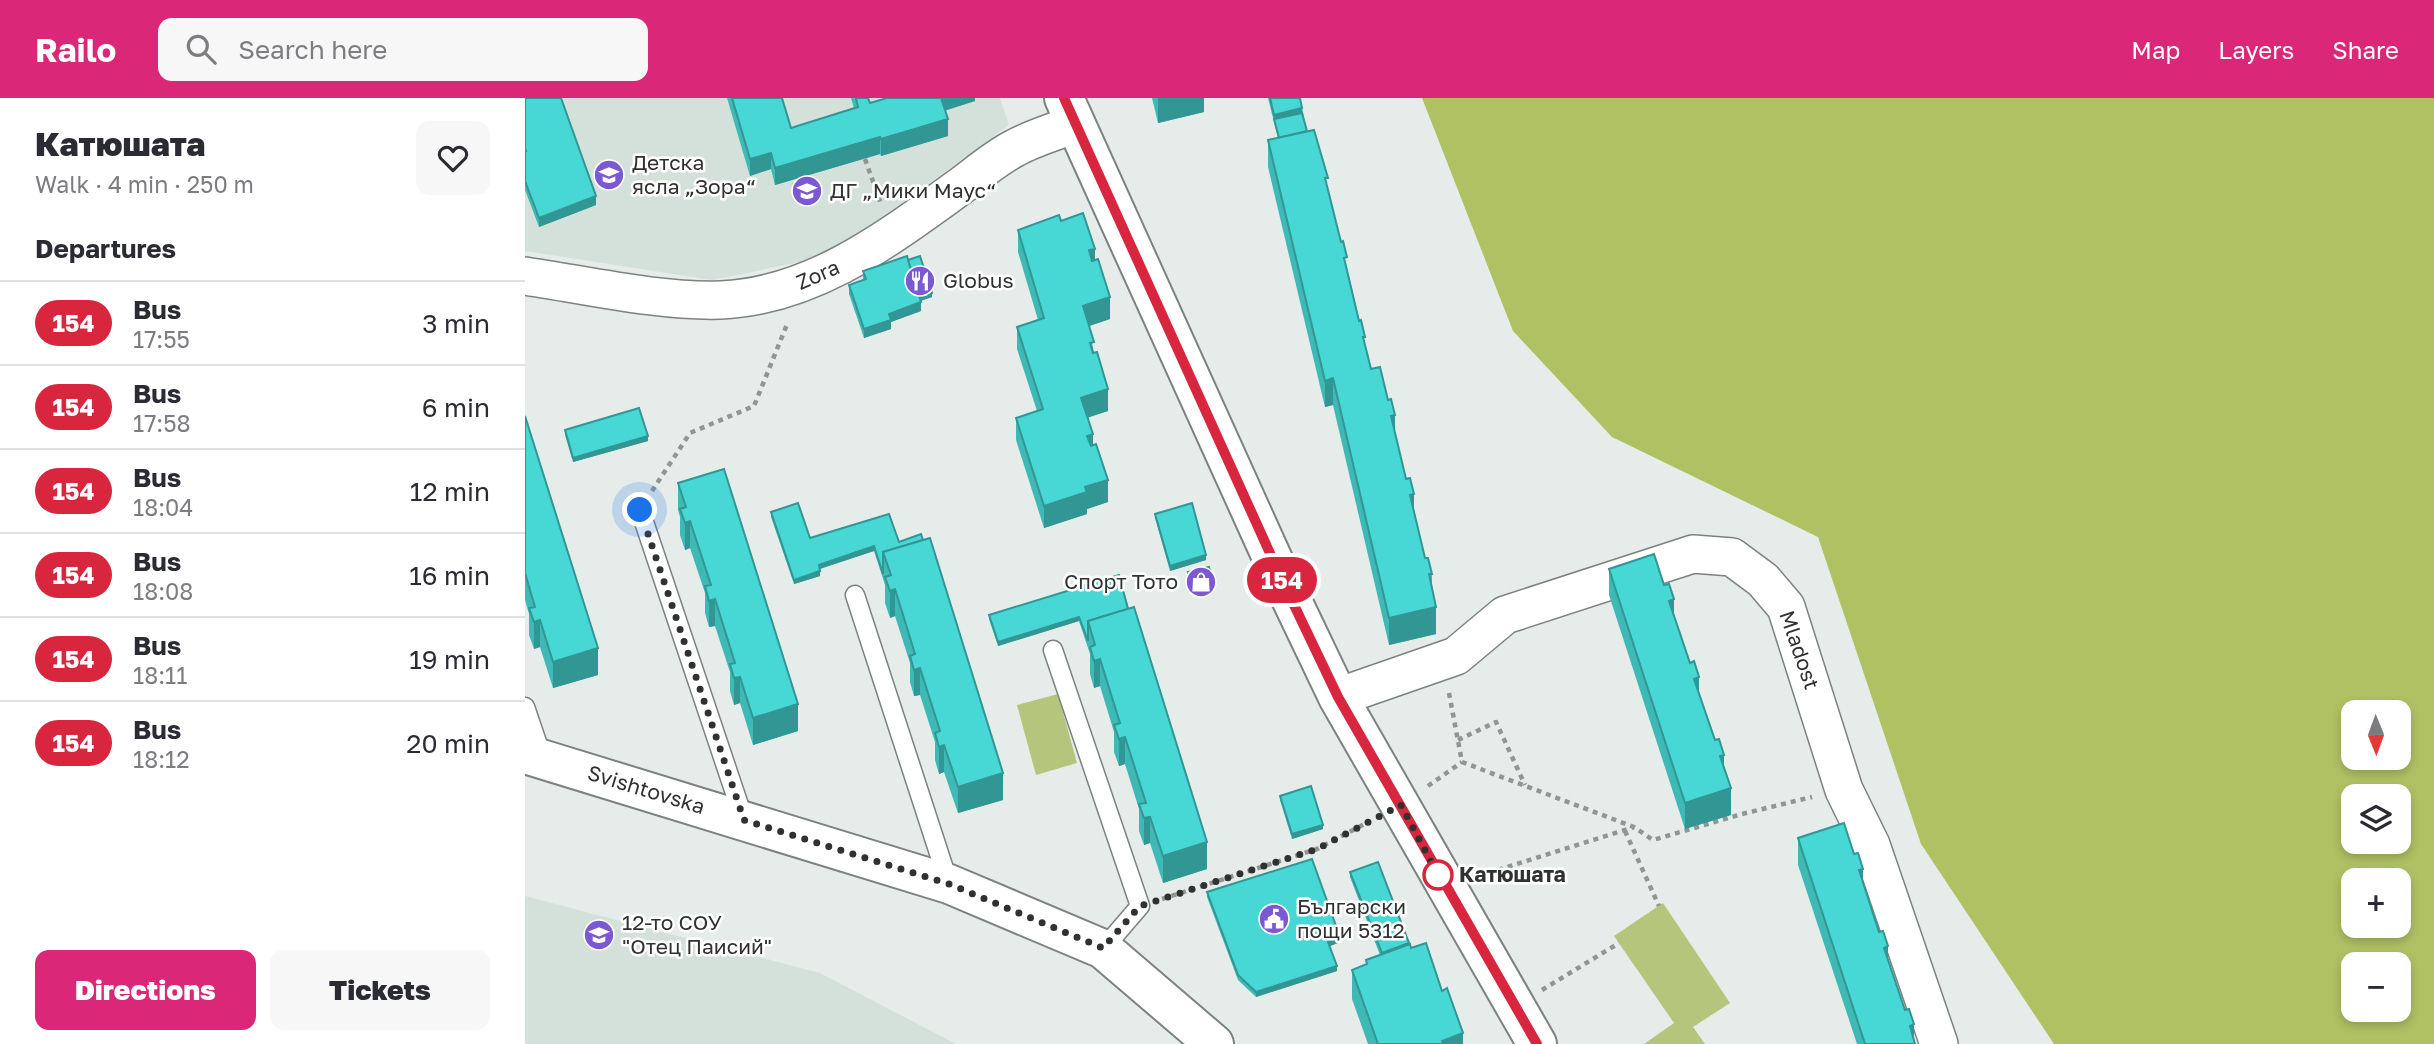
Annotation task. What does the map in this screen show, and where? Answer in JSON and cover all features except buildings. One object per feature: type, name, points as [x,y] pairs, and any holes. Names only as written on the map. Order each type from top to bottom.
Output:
[{"type":"street","name":"Zora","points":[[525,275],[678,299],[711,300],[767,294],[845,264],[892,235],[1069,111]]},
{"type":"street","points":[[1069,111],[1338,697],[1537,1044]]},
{"type":"street","name":"Mladost","points":[[1338,697],[1456,656],[1505,615],[1693,554],[1732,557],[1763,580],[1786,607],[1844,790],[1871,845],[1939,1044]]},
{"type":"street","name":"Svishtovska","points":[[534,757],[949,884],[1103,948],[1214,1044]]},
{"type":"lane","points":[[640,510],[744,820]]},
{"type":"lane","points":[[855,595],[949,884]]},
{"type":"lane","points":[[1053,650],[1140,906],[1103,948]]},
{"type":"lane","points":[[525,707],[534,757]]},
{"type":"path","points":[[865,159],[892,235]]},
{"type":"path","points":[[640,510],[690,433],[754,406],[804,282]]},
{"type":"path","points":[[1453,716],[1462,762]]},
{"type":"path","points":[[1458,740],[1496,722],[1525,786]]},
{"type":"path","points":[[1140,906],[1317,849],[1401,805],[1462,762]]},
{"type":"path","points":[[1462,762],[1634,827],[1654,840],[1742,814],[1844,790]]},
{"type":"path","points":[[1444,886],[1634,827]]},
{"type":"path","points":[[1625,831],[1659,905]]},
{"type":"path","points":[[1514,1007],[1619,943]]},
{"type":"shaded area","points":[[525,98],[1000,98],[1009,125],[830,256],[712,280],[525,251]]},
{"type":"shaded area","name":"12-то СОУ \"Отец Паисий\"","points":[[525,896],[820,973],[956,1044],[525,1044]]},
{"type":"green space","points":[[1422,98],[2434,98],[2434,1044],[2054,1044],[1921,844],[1818,537],[1612,437],[1513,331]]},
{"type":"green space","points":[[1058,694],[1077,763],[1036,775],[1017,705]]},
{"type":"green space","points":[[1663,903],[1730,1003],[1693,1027],[1705,1044],[1644,1044],[1674,1023],[1614,936]]},
{"type":"bus line","name":"154","points":[[1064,98],[1283,582],[1338,697],[1537,1044]]},
{"type":"place","name":"Детска ясла „Зора“","points":[[609,175]]},
{"type":"place","name":"ДГ „Мики Маус“","points":[[807,191]]},
{"type":"place","name":"Globus","points":[[920,281]]},
{"type":"place","name":"Спорт Тото","points":[[1201,582]]},
{"type":"place","name":"Катюшата","points":[[1438,875]]},
{"type":"place","name":"Български пощи 5312","points":[[1274,919]]},
{"type":"place","name":"12-то СОУ \"Отец Паисий\"","points":[[599,935]]},
{"type":"route","points":[[640,510],[744,820],[949,884],[1103,948],[1140,906],[1317,849],[1401,805],[1438,875]]}]
